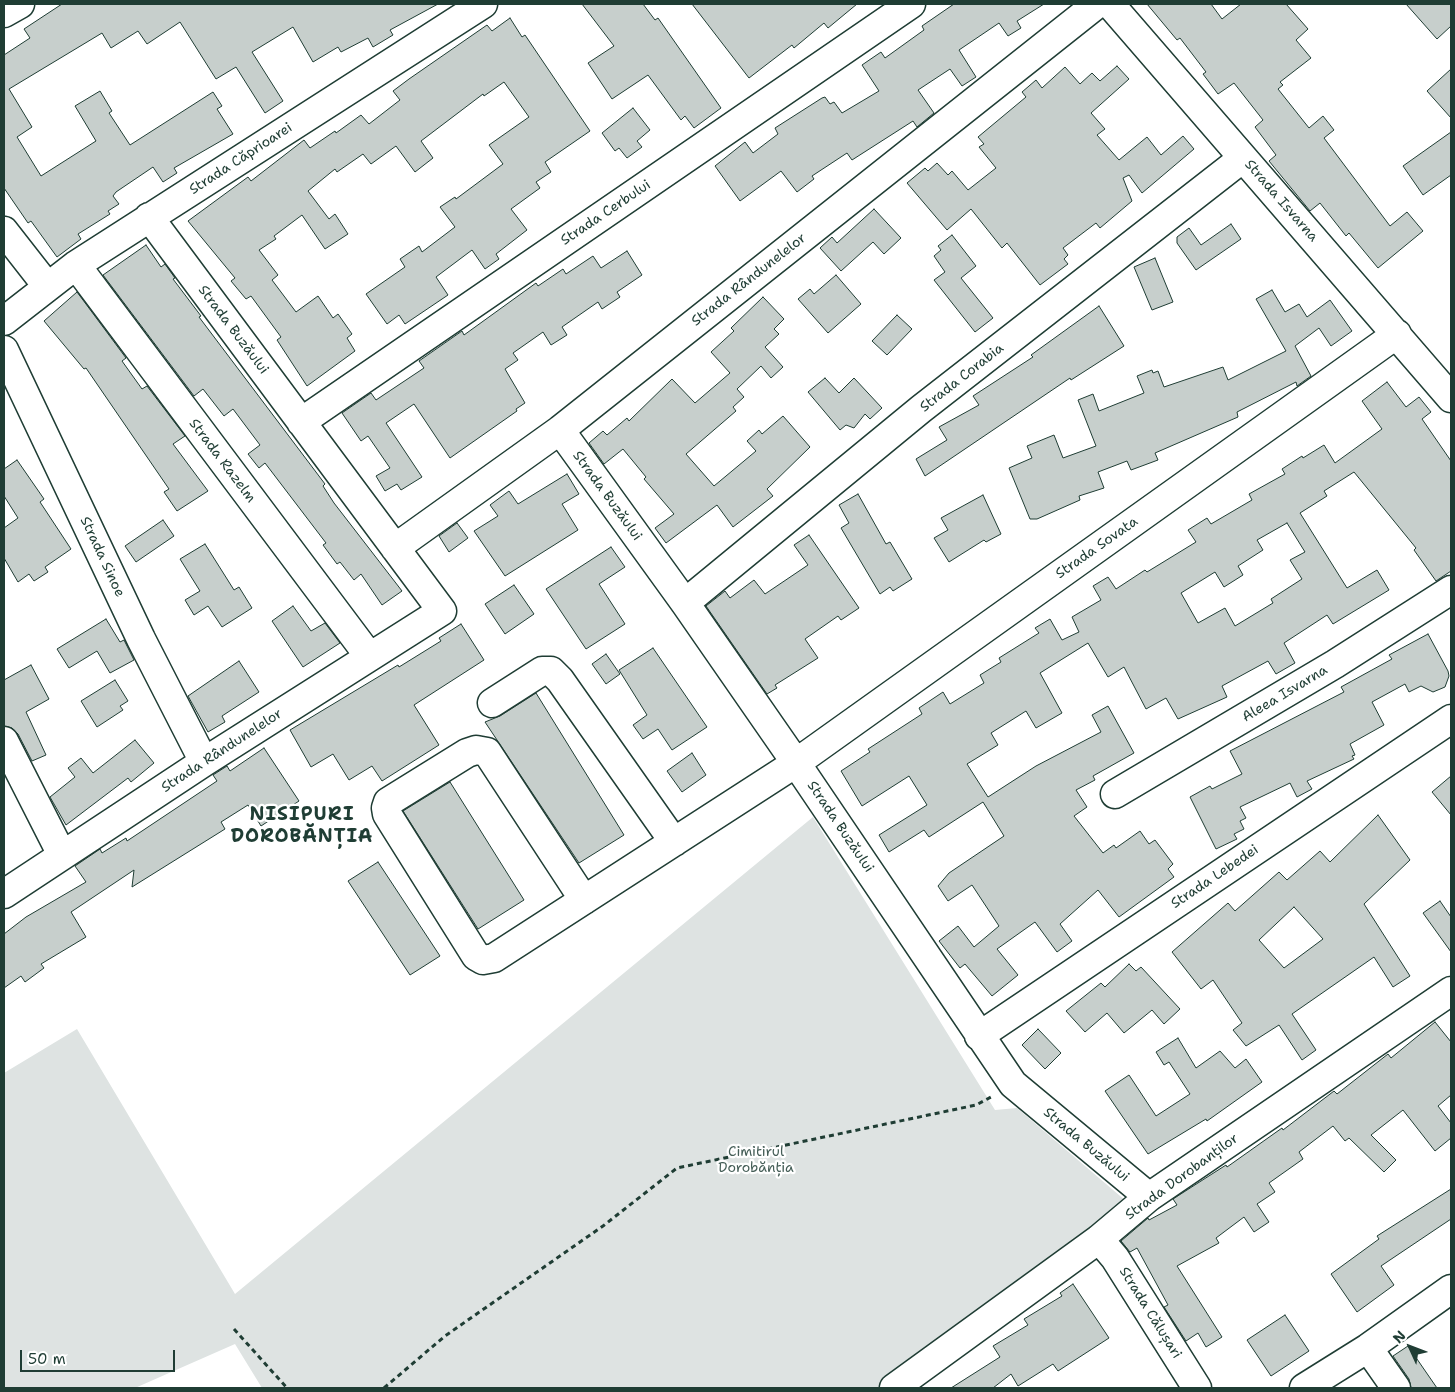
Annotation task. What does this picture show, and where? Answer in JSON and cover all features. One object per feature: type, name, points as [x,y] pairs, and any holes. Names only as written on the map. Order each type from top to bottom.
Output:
[{"type":"street","points":[[4,13],[20,4]]},
{"type":"street","name":"Strada Căprioarei","points":[[4,321],[76,265],[483,4]]},
{"type":"street","name":"Strada Cerbului","points":[[301,422],[911,4]]},
{"type":"street","name":"Strada Rândunelelor","points":[[395,548],[560,430],[1096,4]]},
{"type":"street","name":"Strada Isvarna","points":[[1110,4],[1398,334],[1451,398]]},
{"type":"street","name":"Strada Corabia","points":[[685,603],[921,409],[1243,158]]},
{"type":"street","name":"Strada Buzăului","points":[[149,217],[442,611]]},
{"type":"street","points":[[4,231],[47,286]]},
{"type":"street","name":"Strada Razelm","points":[[76,265],[369,656]]},
{"type":"street","name":"Strada Sovata","points":[[584,900],[487,752],[476,750],[467,753],[388,802],[386,808],[388,814],[476,956],[483,960],[494,958],[584,900],[674,842],[796,762],[1398,334]]},
{"type":"street","name":"Strada Sinoe","points":[[4,350],[141,639],[204,762]]},
{"type":"street","name":"Strada Buzăului","points":[[560,430],[685,603],[796,762],[1013,1084],[1148,1197]]},
{"type":"street","name":"Aleea Isvarna","points":[[1115,794],[1335,664],[1451,590]]},
{"type":"street","name":"Strada Rândunelelor","points":[[4,894],[204,762],[442,611]]},
{"type":"street","points":[[492,703],[542,670],[551,671],[560,680],[674,842]]},
{"type":"street","name":"Strada Lebedei","points":[[979,1036],[1451,719]]},
{"type":"street","points":[[4,741],[62,855]]},
{"type":"street","name":"Strada Dorobanților","points":[[894,1388],[1099,1239],[1148,1197],[1451,991]]},
{"type":"street","name":"Strada Călușari","points":[[1099,1239],[1115,1258],[1197,1388]]},
{"type":"street","points":[[1304,1388],[1368,1348],[1451,1289]]},
{"type":"street","points":[[1368,1348],[1396,1388]]},
{"type":"path","points":[[384,1388],[445,1336],[603,1226],[677,1168],[976,1105],[1013,1084]]},
{"type":"path","points":[[234,1329],[287,1388]]},
{"type":"green space","name":"Cimitirul Dorobănția","points":[[813,817],[995,1110],[1017,1108],[1126,1201],[880,1388],[262,1388],[235,1344],[135,1388],[4,1388],[4,1073],[77,1029],[235,1294]]},
{"type":"building","points":[[62,4],[438,4],[390,30],[393,35],[373,47],[368,38],[341,52],[338,47],[313,62],[293,27],[252,52],[283,101],[265,113],[236,67],[216,79],[180,22],[147,44],[138,31],[111,48],[102,33],[9,89],[32,127],[17,137],[41,176],[96,141],[75,106],[100,91],[112,111],[109,113],[130,145],[213,92],[222,106],[217,109],[233,134],[174,168],[177,173],[163,182],[153,167],[116,192],[113,196],[119,204],[108,211],[110,214],[78,234],[81,239],[57,257],[31,221],[28,223],[4,188],[4,55],[30,38],[24,29]]},
{"type":"building","points":[[582,4],[643,4],[655,20],[658,18],[721,108],[694,128],[685,116],[681,120],[648,75],[612,99],[588,63],[614,46]]},
{"type":"building","points":[[692,4],[857,4],[828,28],[824,23],[794,48],[792,45],[749,78]]},
{"type":"building","points":[[954,4],[1044,4],[1017,21],[1021,28],[1008,36],[999,23],[959,50],[976,77],[962,86],[950,69],[918,90],[934,113],[917,127],[913,121],[852,160],[847,153],[812,176],[814,179],[797,192],[781,171],[740,201],[715,166],[745,142],[753,153],[778,134],[775,128],[822,98],[825,97],[830,104],[834,102],[842,113],[879,91],[862,65],[881,52],[885,58],[924,30],[922,26]]},
{"type":"building","points":[[1147,4],[1211,4],[1222,19],[1241,4],[1286,4],[1308,29],[1296,40],[1311,58],[1280,82],[1283,85],[1278,89],[1309,128],[1323,116],[1334,130],[1324,138],[1390,226],[1407,212],[1423,231],[1378,268],[1349,233],[1346,236],[1320,203],[1310,211],[1269,161],[1276,155],[1255,127],[1263,120],[1234,83],[1218,94],[1203,74],[1206,72],[1180,38],[1177,40]]},
{"type":"building","points":[[1406,4],[1451,4],[1451,26],[1437,39]]},
{"type":"building","points":[[510,18],[522,37],[525,35],[590,131],[545,162],[551,172],[536,182],[540,188],[511,209],[527,230],[496,254],[499,259],[485,269],[472,250],[436,277],[448,295],[405,324],[399,315],[387,324],[366,294],[405,267],[400,259],[419,246],[422,252],[455,227],[440,207],[455,197],[456,199],[503,164],[489,145],[529,117],[504,82],[484,96],[483,94],[421,141],[433,158],[415,172],[396,146],[371,164],[363,154],[337,172],[335,169],[308,191],[329,219],[335,214],[348,234],[325,249],[302,215],[274,236],[276,239],[259,250],[278,275],[272,280],[296,312],[318,296],[333,318],[338,314],[352,334],[347,338],[355,351],[307,386],[277,340],[281,337],[251,296],[246,299],[231,281],[235,278],[188,221],[248,177],[251,181],[304,140],[310,148],[335,131],[336,133],[361,115],[369,124],[400,100],[393,91],[487,25],[492,31]]},
{"type":"building","points":[[1117,66],[1129,79],[1091,113],[1105,129],[1097,135],[1119,160],[1147,137],[1161,155],[1183,136],[1194,149],[1142,193],[1129,175],[1123,178],[1132,201],[1100,228],[1096,223],[1063,248],[1068,255],[1064,259],[1068,264],[1040,285],[1007,243],[1002,248],[971,209],[947,230],[907,183],[925,168],[928,171],[937,163],[948,175],[952,171],[968,190],[996,168],[979,147],[984,144],[978,137],[1026,97],[1022,92],[1036,80],[1042,88],[1065,67],[1080,84],[1092,73],[1100,81]]},
{"type":"building","points":[[1451,69],[1451,118],[1427,91]]},
{"type":"building","points":[[633,108],[650,130],[637,141],[642,147],[627,158],[619,148],[615,151],[602,133]]},
{"type":"building","points":[[1451,132],[1451,175],[1423,195],[1403,166]]},
{"type":"building","points":[[874,209],[901,238],[884,254],[873,242],[841,271],[820,248],[832,237],[837,243]]},
{"type":"building","points":[[1231,224],[1241,239],[1196,270],[1177,243],[1177,237],[1189,228],[1201,245]]},
{"type":"building","points":[[952,235],[976,266],[961,278],[993,318],[975,332],[934,280],[945,272],[934,256],[941,250],[938,246]]},
{"type":"building","points":[[146,245],[161,267],[165,264],[175,278],[173,279],[201,316],[199,317],[325,484],[323,486],[334,503],[402,591],[382,605],[361,574],[354,580],[340,562],[337,564],[323,545],[326,543],[265,463],[259,468],[248,454],[260,445],[233,409],[224,416],[203,389],[194,396],[103,275]]},
{"type":"building","points":[[627,251],[642,275],[617,292],[620,297],[602,309],[598,302],[562,327],[567,335],[551,345],[543,332],[513,353],[518,360],[505,369],[525,403],[516,409],[517,411],[450,458],[414,404],[386,423],[422,477],[401,490],[397,484],[385,491],[376,476],[390,468],[368,436],[361,441],[342,413],[371,393],[376,400],[424,368],[419,361],[462,331],[464,335],[536,283],[538,286],[563,269],[566,274],[593,256],[601,268]]},
{"type":"building","points":[[1155,258],[1173,302],[1152,310],[1134,267]]},
{"type":"building","points":[[836,275],[861,304],[828,333],[798,299],[810,289],[814,294]]},
{"type":"building","points":[[1272,290],[1285,312],[1299,304],[1307,317],[1330,300],[1352,331],[1331,346],[1319,328],[1295,346],[1311,376],[1297,386],[1296,382],[1237,412],[1238,417],[1155,453],[1158,460],[1131,470],[1127,461],[1098,472],[1104,488],[1079,496],[1080,500],[1037,519],[1030,519],[1009,468],[1032,458],[1027,446],[1054,435],[1063,458],[1096,446],[1078,400],[1093,394],[1099,411],[1144,393],[1137,376],[1152,370],[1153,373],[1158,371],[1164,387],[1223,367],[1228,380],[1286,351],[1256,299]]},
{"type":"building","points":[[77,292],[126,358],[122,361],[142,389],[147,386],[185,436],[173,444],[208,491],[177,511],[164,492],[169,489],[86,368],[84,369],[44,321]]},
{"type":"building","points":[[763,297],[784,319],[774,329],[779,334],[765,347],[783,367],[771,378],[761,366],[737,389],[744,397],[733,407],[736,411],[686,454],[714,486],[756,451],[747,441],[759,430],[762,434],[783,416],[810,447],[767,489],[773,496],[733,527],[717,505],[666,543],[655,528],[674,514],[644,479],[646,477],[623,449],[604,464],[589,443],[603,431],[607,435],[627,418],[629,421],[672,379],[695,403],[730,373],[711,352],[734,331],[731,328]]},
{"type":"building","points":[[1099,306],[1124,346],[1071,380],[1070,378],[925,476],[916,459],[947,440],[939,427],[979,405],[973,396],[1033,357],[1031,355]]},
{"type":"building","points":[[897,315],[912,329],[887,355],[872,341]]},
{"type":"building","points":[[825,378],[839,393],[854,378],[882,408],[870,419],[865,414],[854,428],[846,425],[840,430],[808,392]]},
{"type":"building","points":[[1387,382],[1406,407],[1419,397],[1431,412],[1422,419],[1451,461],[1451,571],[1436,581],[1414,550],[1416,548],[1354,472],[1324,491],[1327,496],[1300,513],[1347,588],[1377,570],[1389,590],[1333,624],[1327,615],[1284,643],[1295,663],[1276,674],[1268,661],[1222,686],[1227,697],[1178,719],[1166,698],[1146,709],[1124,667],[1108,677],[1088,643],[1040,673],[1062,713],[1036,728],[1026,711],[991,733],[998,745],[967,764],[988,797],[1036,766],[1101,732],[1092,715],[1108,706],[1134,753],[1093,776],[1095,780],[1076,790],[1087,807],[1074,816],[1103,853],[1114,845],[1116,848],[1140,831],[1149,844],[1155,840],[1173,864],[1168,869],[1174,877],[1119,917],[1098,890],[1060,924],[1072,941],[1057,952],[1035,922],[997,949],[1018,975],[992,996],[965,964],[960,968],[939,941],[958,926],[974,947],[999,926],[972,885],[948,901],[938,886],[949,873],[1004,836],[983,802],[929,837],[924,830],[889,852],[879,835],[927,805],[909,776],[862,806],[841,771],[870,752],[868,749],[922,714],[919,708],[943,692],[950,704],[984,683],[980,675],[1001,662],[999,658],[1039,633],[1035,628],[1050,619],[1062,640],[1079,632],[1072,617],[1101,600],[1093,586],[1108,577],[1116,589],[1145,570],[1147,572],[1196,542],[1188,530],[1207,518],[1211,524],[1252,500],[1249,494],[1285,474],[1282,469],[1302,456],[1303,458],[1324,445],[1335,463],[1382,429],[1362,401]],"holes":[[[1287,523],[1305,552],[1290,560],[1302,579],[1271,599],[1273,603],[1235,626],[1225,608],[1198,623],[1181,593],[1215,572],[1224,587],[1243,575],[1238,566],[1263,550],[1257,540]]]},
{"type":"building","points":[[17,460],[44,499],[40,502],[71,549],[45,567],[48,572],[34,581],[29,574],[18,582],[4,558],[4,528],[18,518],[4,496],[4,469]]},
{"type":"building","points":[[567,474],[579,494],[562,504],[578,530],[505,576],[474,531],[498,516],[490,505],[509,491],[518,504]]},
{"type":"building","points":[[858,494],[886,544],[890,542],[912,579],[893,591],[890,587],[880,594],[841,528],[849,523],[839,505]]},
{"type":"building","points":[[983,495],[1001,534],[986,542],[984,540],[949,562],[934,538],[948,530],[941,518]]},
{"type":"building","points":[[163,520],[174,536],[136,562],[125,546]]},
{"type":"building","points":[[457,523],[468,538],[449,552],[439,536]]},
{"type":"building","points":[[809,535],[859,608],[841,620],[838,616],[805,639],[818,658],[775,685],[777,688],[767,694],[706,606],[725,591],[730,598],[754,580],[765,594],[808,565],[794,545]]},
{"type":"building","points":[[205,544],[234,590],[239,587],[252,608],[222,627],[208,606],[194,615],[185,600],[200,591],[180,559]]},
{"type":"building","points":[[611,547],[625,567],[599,584],[625,624],[586,649],[546,589]]},
{"type":"building","points":[[514,585],[534,614],[505,634],[485,604]]},
{"type":"building","points":[[293,606],[311,631],[325,623],[340,643],[303,667],[272,621]]},
{"type":"building","points":[[106,619],[120,642],[124,640],[134,660],[110,673],[97,651],[69,668],[57,649]]},
{"type":"building","points":[[461,624],[484,660],[414,705],[439,745],[382,781],[372,766],[349,780],[333,754],[311,767],[290,730],[441,641],[439,638]]},
{"type":"building","points":[[1428,634],[1448,671],[1449,676],[1445,687],[1433,692],[1421,686],[1409,692],[1405,684],[1372,702],[1384,725],[1350,744],[1355,755],[1352,756],[1354,759],[1307,781],[1312,789],[1297,797],[1290,783],[1240,807],[1246,818],[1240,821],[1244,829],[1234,834],[1237,839],[1216,849],[1190,797],[1210,786],[1212,789],[1242,774],[1230,751],[1344,692],[1341,687],[1392,659],[1389,655]]},
{"type":"building","points":[[653,648],[707,727],[672,750],[658,729],[643,739],[633,725],[647,715],[619,670]]},
{"type":"building","points":[[606,654],[620,674],[606,684],[592,664]]},
{"type":"building","points":[[239,661],[259,692],[222,716],[225,722],[208,732],[188,696]]},
{"type":"building","points":[[31,665],[49,699],[26,712],[46,755],[32,761],[18,734],[12,728],[4,726],[4,680]]},
{"type":"building","points":[[115,680],[128,701],[120,706],[123,710],[97,727],[81,701]]},
{"type":"building","points":[[536,693],[624,835],[579,863],[485,722],[500,716]]},
{"type":"building","points":[[135,740],[154,763],[131,782],[128,778],[66,825],[50,797],[75,777],[68,768],[81,758],[93,773]]},
{"type":"building","points":[[264,748],[299,801],[261,826],[248,805],[221,822],[225,829],[132,887],[134,870],[71,912],[86,937],[41,964],[44,968],[25,982],[21,976],[4,988],[4,934],[26,917],[86,882],[75,866],[100,849],[102,853],[126,838],[127,841],[217,781],[213,775],[227,766],[230,771]]},
{"type":"building","points":[[692,753],[706,775],[682,792],[667,771]]},
{"type":"building","points":[[1451,776],[1451,815],[1432,792]]},
{"type":"building","points":[[450,782],[524,900],[478,929],[403,811]]},
{"type":"building","points":[[1378,815],[1410,860],[1364,904],[1410,976],[1393,987],[1374,957],[1292,1014],[1316,1050],[1302,1060],[1279,1025],[1246,1046],[1233,1030],[1242,1023],[1213,980],[1201,989],[1172,952],[1228,903],[1235,911],[1279,872],[1287,880],[1320,851],[1330,862]],"holes":[[[1294,907],[1323,939],[1284,968],[1259,940]]]},
{"type":"building","points":[[378,862],[440,956],[410,975],[348,881]]},
{"type":"building","points":[[1440,901],[1451,917],[1451,952],[1423,913]]},
{"type":"building","points":[[1129,964],[1136,971],[1141,967],[1180,1009],[1164,1024],[1152,1010],[1124,1033],[1107,1013],[1085,1032],[1066,1011],[1101,983],[1105,987]]},
{"type":"building","points":[[1435,1022],[1451,1042],[1451,1095],[1438,1106],[1451,1123],[1451,1138],[1435,1151],[1403,1110],[1371,1135],[1396,1160],[1384,1172],[1349,1138],[1345,1141],[1333,1126],[1299,1152],[1303,1159],[1269,1183],[1275,1192],[1257,1204],[1269,1222],[1254,1232],[1244,1217],[1216,1238],[1219,1243],[1177,1266],[1222,1337],[1206,1347],[1198,1333],[1186,1341],[1164,1307],[1168,1305],[1137,1248],[1130,1252],[1121,1241],[1148,1218],[1149,1220],[1177,1205],[1173,1199],[1226,1165],[1227,1167],[1282,1128],[1283,1130],[1334,1091],[1337,1094],[1388,1054],[1391,1058]]},
{"type":"building","points":[[1038,1029],[1061,1053],[1045,1069],[1022,1045]]},
{"type":"building","points":[[1178,1038],[1196,1068],[1220,1051],[1235,1068],[1246,1059],[1262,1082],[1207,1121],[1206,1119],[1148,1154],[1105,1091],[1129,1075],[1156,1116],[1190,1094],[1169,1062],[1164,1065],[1156,1052]]},
{"type":"building","points":[[1451,1189],[1451,1219],[1381,1266],[1394,1285],[1357,1312],[1331,1274],[1379,1239],[1377,1236]]},
{"type":"building","points":[[1073,1284],[1109,1338],[1058,1371],[1053,1364],[1018,1386],[1011,1374],[993,1388],[951,1388],[1000,1357],[993,1346],[1028,1325],[1024,1319],[1062,1296],[1060,1293]]},
{"type":"building","points":[[1285,1315],[1309,1351],[1271,1376],[1247,1340]]},
{"type":"building","points":[[1408,1346],[1437,1388],[1411,1388],[1409,1379],[1393,1356]]},
{"type":"district","name":"NISIPURI DOROBĂNȚIA","points":[[302,826]]}]
